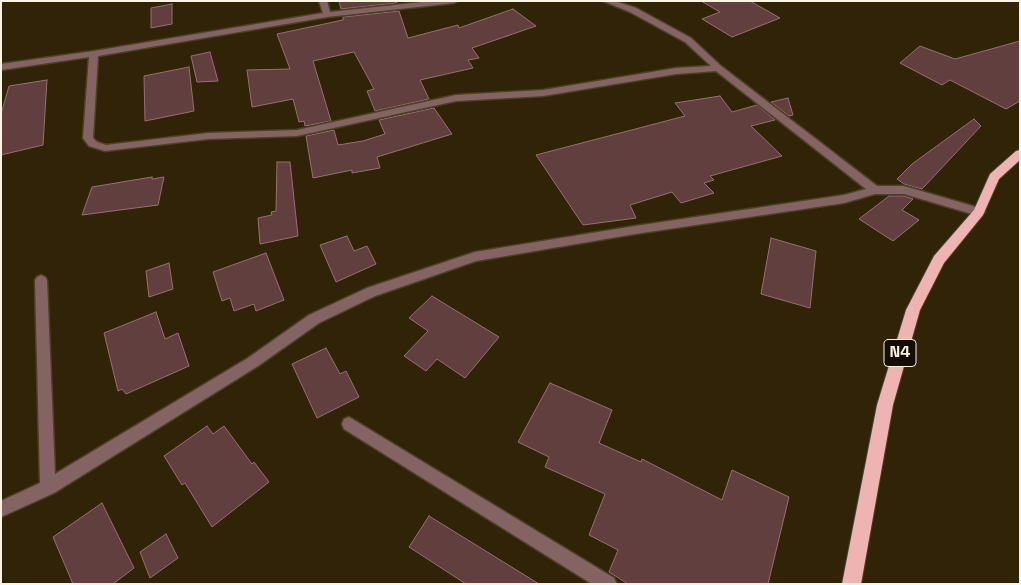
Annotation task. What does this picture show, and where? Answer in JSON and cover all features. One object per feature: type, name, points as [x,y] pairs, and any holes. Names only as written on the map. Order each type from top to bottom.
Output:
[{"type":"highway","name":"N4","points":[[851,584],[885,405],[913,310],[939,260],[979,212],[994,177],[1020,154]]},
{"type":"street","points":[[323,1],[327,14]]},
{"type":"street","points":[[1,67],[94,54],[327,14],[454,1]]},
{"type":"street","points":[[607,1],[633,10],[688,40],[718,68],[875,190]]},
{"type":"street","points":[[94,54],[88,138],[93,144],[105,148],[208,136],[297,133],[456,98],[543,93],[676,72],[718,68]]},
{"type":"street","points":[[1,509],[48,487],[253,362],[314,319],[371,292],[475,257],[635,230],[844,199],[875,190],[904,190],[979,212]]},
{"type":"street","points":[[41,280],[48,487]]},
{"type":"street","points":[[349,424],[608,584]]},
{"type":"building","points":[[339,1],[396,1],[397,3],[341,9]]},
{"type":"building","points":[[701,1],[750,1],[780,18],[732,37],[702,19],[720,12]]},
{"type":"building","points":[[172,4],[172,24],[151,28],[151,8]]},
{"type":"building","points":[[513,9],[536,26],[472,48],[479,58],[468,60],[473,68],[420,80],[429,99],[375,111],[367,91],[374,89],[354,52],[313,61],[331,121],[305,126],[304,121],[299,122],[293,99],[252,107],[247,70],[290,69],[277,34],[343,20],[343,17],[399,11],[408,38],[458,25],[459,28]]},
{"type":"building","points":[[1020,41],[1020,101],[1006,109],[950,80],[942,85],[900,63],[920,46],[955,59]]},
{"type":"building","points":[[210,52],[218,81],[197,82],[191,56]]},
{"type":"building","points":[[189,67],[194,111],[145,121],[144,76]]},
{"type":"building","points":[[47,80],[43,145],[1,155],[1,114],[9,86]]},
{"type":"building","points":[[720,96],[732,112],[757,105],[775,120],[751,126],[782,156],[710,176],[714,180],[704,183],[714,193],[681,203],[672,192],[630,205],[636,218],[583,225],[536,155],[685,116],[675,103]]},
{"type":"building","points":[[788,98],[793,115],[789,116],[771,102]]},
{"type":"building","points":[[434,108],[452,134],[377,157],[380,168],[352,173],[352,170],[313,178],[306,136],[334,130],[338,145],[363,141],[385,134],[379,120]]},
{"type":"building","points":[[974,119],[981,126],[922,189],[904,184],[897,179],[912,164]]},
{"type":"building","points":[[277,162],[290,162],[298,236],[260,244],[258,218],[272,215],[271,212],[276,211]]},
{"type":"building","points":[[152,177],[152,179],[164,177],[158,205],[82,215],[92,187]]},
{"type":"building","points":[[889,196],[904,196],[913,199],[902,210],[919,220],[893,241],[859,219]]},
{"type":"building","points":[[347,236],[354,251],[367,246],[376,264],[336,282],[320,245]]},
{"type":"building","points":[[771,238],[816,251],[810,308],[761,294]]},
{"type":"building","points":[[266,253],[284,300],[256,311],[254,304],[234,311],[230,298],[222,301],[213,272]]},
{"type":"building","points":[[169,263],[173,289],[149,297],[146,271]]},
{"type":"building","points":[[432,296],[499,337],[465,378],[437,359],[426,371],[404,356],[428,331],[409,318]]},
{"type":"building","points":[[156,312],[165,339],[178,333],[189,366],[126,394],[122,389],[118,391],[104,333]]},
{"type":"building","points":[[326,348],[340,374],[346,371],[359,397],[317,418],[292,364]]},
{"type":"building","points":[[550,383],[612,410],[599,443],[641,462],[642,459],[722,500],[732,470],[789,497],[768,584],[628,584],[609,572],[618,550],[589,535],[605,494],[545,467],[549,457],[518,442]]},
{"type":"building","points":[[207,426],[213,434],[224,426],[252,464],[254,462],[269,482],[212,527],[185,483],[182,485],[164,456]]},
{"type":"building","points":[[102,503],[134,568],[113,584],[73,584],[53,537]]},
{"type":"building","points":[[429,516],[539,584],[466,584],[409,547]]},
{"type":"building","points":[[166,534],[178,558],[150,578],[140,552]]}]
